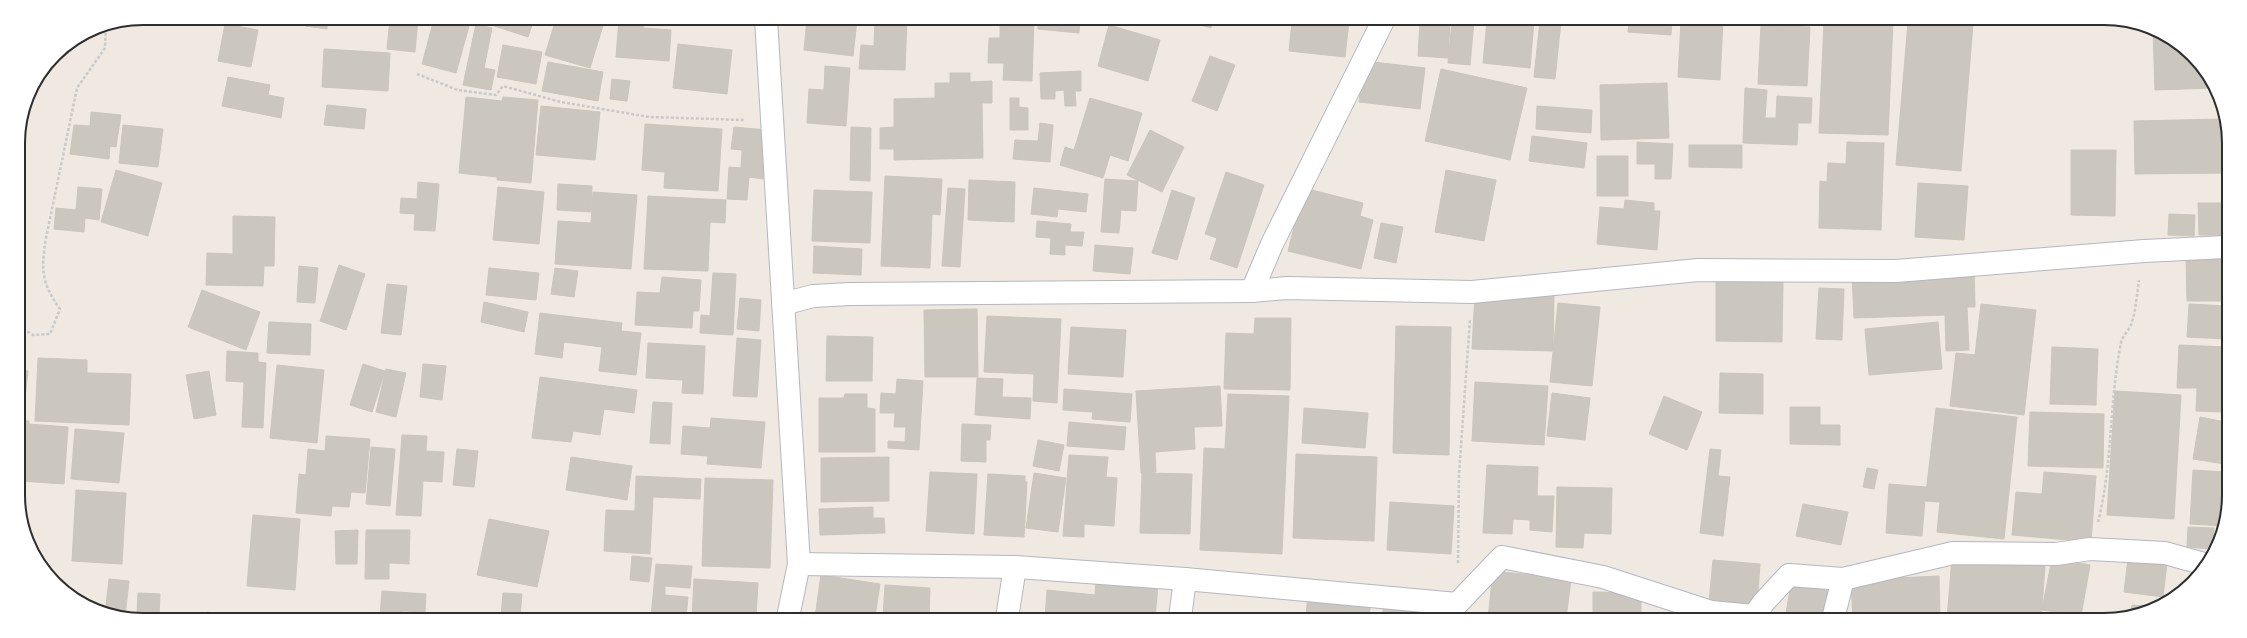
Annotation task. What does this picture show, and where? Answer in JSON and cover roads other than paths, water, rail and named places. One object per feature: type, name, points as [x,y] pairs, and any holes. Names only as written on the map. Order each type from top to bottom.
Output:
[{"type":"street","points":[[766,25],[773,121],[782,304],[799,564],[789,613]]},
{"type":"street","points":[[1252,291],[1276,237],[1381,25]]},
{"type":"street","points":[[782,304],[813,296],[850,294],[1252,291],[1287,288],[1472,292],[1698,270],[1896,271],[2144,251],[2222,247]]},
{"type":"street","points":[[1756,613],[1764,602],[1789,575],[1843,579],[1953,553],[2056,554],[2090,549],[2165,553],[2201,563]]},
{"type":"street","points":[[799,564],[1015,567],[1185,579],[1457,604],[1502,557],[1603,577],[1711,612],[1722,613]]},
{"type":"street","points":[[1008,613],[1015,567]]},
{"type":"street","points":[[1181,613],[1185,579]]},
{"type":"street","points":[[1834,613],[1843,579]]}]
